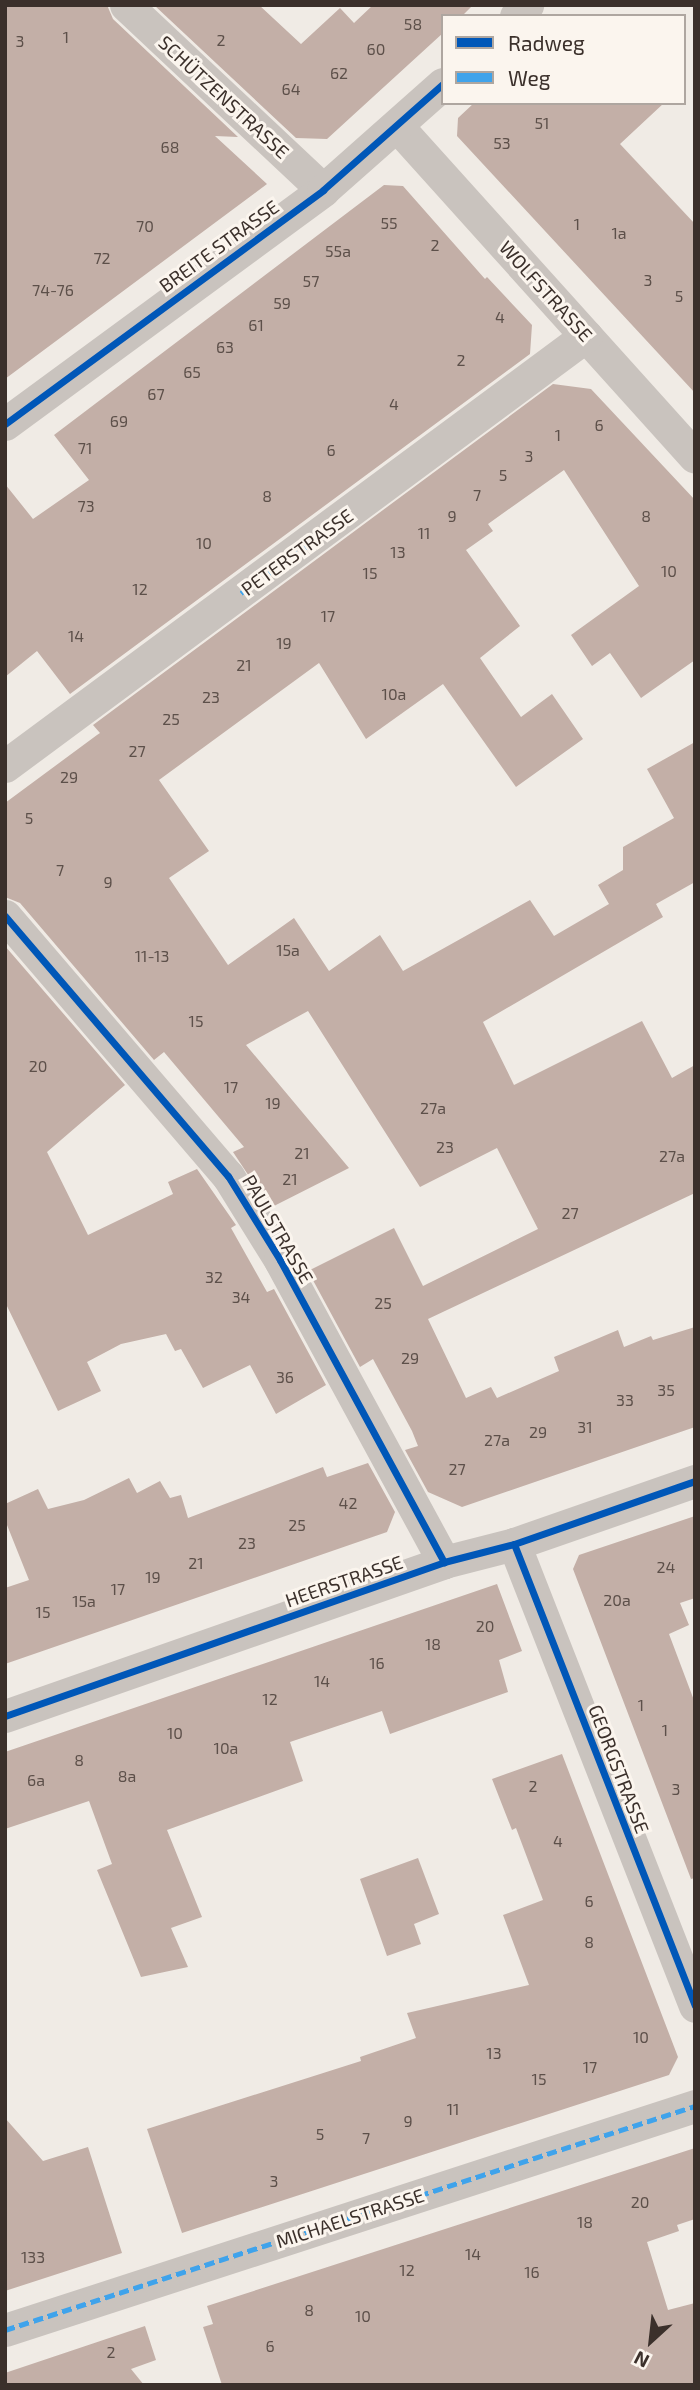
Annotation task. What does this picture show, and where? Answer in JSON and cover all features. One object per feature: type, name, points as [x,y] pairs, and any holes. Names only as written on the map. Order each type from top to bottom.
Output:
[{"type":"street","name":"SCHÜTZENSTRASSE","points":[[126,5],[323,190]]},
{"type":"street","name":"BREITE STRASSE","points":[[5,424],[323,190],[441,86]]},
{"type":"street","name":"WOLFSTRASSE","points":[[397,126],[695,457]]},
{"type":"street","name":"PETERSTRASSE","points":[[5,766],[586,336]]},
{"type":"street","name":"PAULSTRASSE","points":[[5,916],[228,1176],[280,1260],[444,1562]]},
{"type":"street","name":"HEERSTRASSE","points":[[5,1716],[444,1562],[514,1544],[695,1480]]},
{"type":"street","name":"GEORGSTRASSE","points":[[514,1544],[695,2006]]},
{"type":"street","name":"MICHAELSTRASSE","points":[[5,2330],[695,2106]]},
{"type":"building","points":[[5,5],[107,5],[113,19],[238,137],[215,136],[267,184],[5,379]]},
{"type":"building","points":[[154,5],[259,5],[301,44],[340,8],[354,23],[373,5],[473,5],[464,14],[441,14],[441,35],[327,139],[296,138]]},
{"type":"building","points":[[472,105],[662,105],[620,144],[695,224],[695,393],[457,136],[458,118]]},
{"type":"building","points":[[384,185],[403,186],[485,279],[487,277],[532,325],[530,354],[70,694],[37,651],[5,677],[5,484],[33,519],[89,480],[54,435]]},
{"type":"building","points":[[553,384],[591,389],[695,500],[695,660],[641,698],[610,653],[592,666],[571,635],[639,586],[564,470],[488,524],[493,531],[466,550],[520,626],[480,658],[521,717],[552,694],[583,739],[516,787],[443,684],[366,739],[319,663],[159,780],[209,851],[169,878],[228,965],[294,918],[329,971],[380,935],[403,971],[530,900],[554,936],[609,904],[598,885],[623,870],[623,847],[674,818],[647,769],[695,742],[695,882],[656,904],[663,917],[483,1022],[514,1085],[642,1021],[672,1078],[695,1065],[695,1193],[428,1319],[466,1398],[491,1387],[497,1398],[559,1371],[554,1357],[618,1330],[624,1347],[651,1336],[653,1340],[695,1327],[695,1427],[462,1507],[428,1492],[405,1450],[418,1446],[412,1431],[373,1359],[360,1367],[308,1271],[394,1228],[423,1286],[538,1229],[497,1148],[420,1187],[308,1011],[246,1045],[349,1168],[270,1208],[233,1152],[244,1147],[164,1052],[154,1060],[20,903],[5,897],[5,803],[100,733],[93,725]]},
{"type":"building","points":[[5,946],[125,1085],[47,1152],[88,1235],[173,1194],[168,1182],[197,1169],[236,1225],[231,1228],[267,1292],[274,1289],[326,1385],[276,1414],[250,1365],[203,1388],[181,1349],[175,1351],[166,1334],[121,1344],[87,1362],[101,1391],[58,1411],[5,1302]]},
{"type":"building","points":[[368,1463],[395,1512],[387,1532],[5,1664],[5,1588],[29,1580],[5,1520],[5,1504],[38,1489],[48,1509],[84,1500],[129,1478],[137,1493],[160,1481],[170,1498],[181,1495],[188,1518],[323,1467],[327,1477]]},
{"type":"building","points":[[695,1516],[695,1598],[680,1603],[689,1625],[669,1634],[695,1703],[695,1878],[691,1879],[573,1569],[579,1555]]},
{"type":"building","points":[[497,1584],[522,1651],[499,1660],[508,1692],[390,1734],[382,1711],[290,1742],[303,1781],[167,1830],[202,1917],[171,1928],[188,1967],[141,1977],[97,1870],[112,1864],[89,1801],[5,1829],[5,1752]]},
{"type":"building","points":[[562,1754],[678,2057],[669,2075],[182,2233],[147,2129],[361,2061],[360,2057],[416,2038],[407,2013],[529,1985],[503,1915],[543,1900],[516,1828],[512,1830],[492,1779]]},
{"type":"building","points":[[418,1858],[439,1914],[414,1924],[421,1944],[387,1956],[360,1879]]},
{"type":"building","points":[[5,2118],[43,2161],[88,2147],[122,2253],[5,2291]]},
{"type":"building","points":[[695,2148],[695,2219],[677,2225],[679,2231],[647,2242],[668,2310],[695,2303],[695,2385],[222,2385],[203,2327],[213,2324],[207,2306]]},
{"type":"building","points":[[145,2326],[156,2360],[131,2369],[144,2385],[5,2385],[5,2373]]},
{"type":"marked path","points":[[241,593],[314,541]]},
{"type":"marked path","points":[[5,2330],[695,2106]]},
{"type":"cycle path","points":[[5,424],[323,190],[441,86]]},
{"type":"cycle path","points":[[5,916],[228,1176],[280,1260],[444,1562]]},
{"type":"cycle path","points":[[5,1716],[444,1562],[514,1544],[695,1481]]},
{"type":"cycle path","points":[[514,1544],[695,2006]]}]
